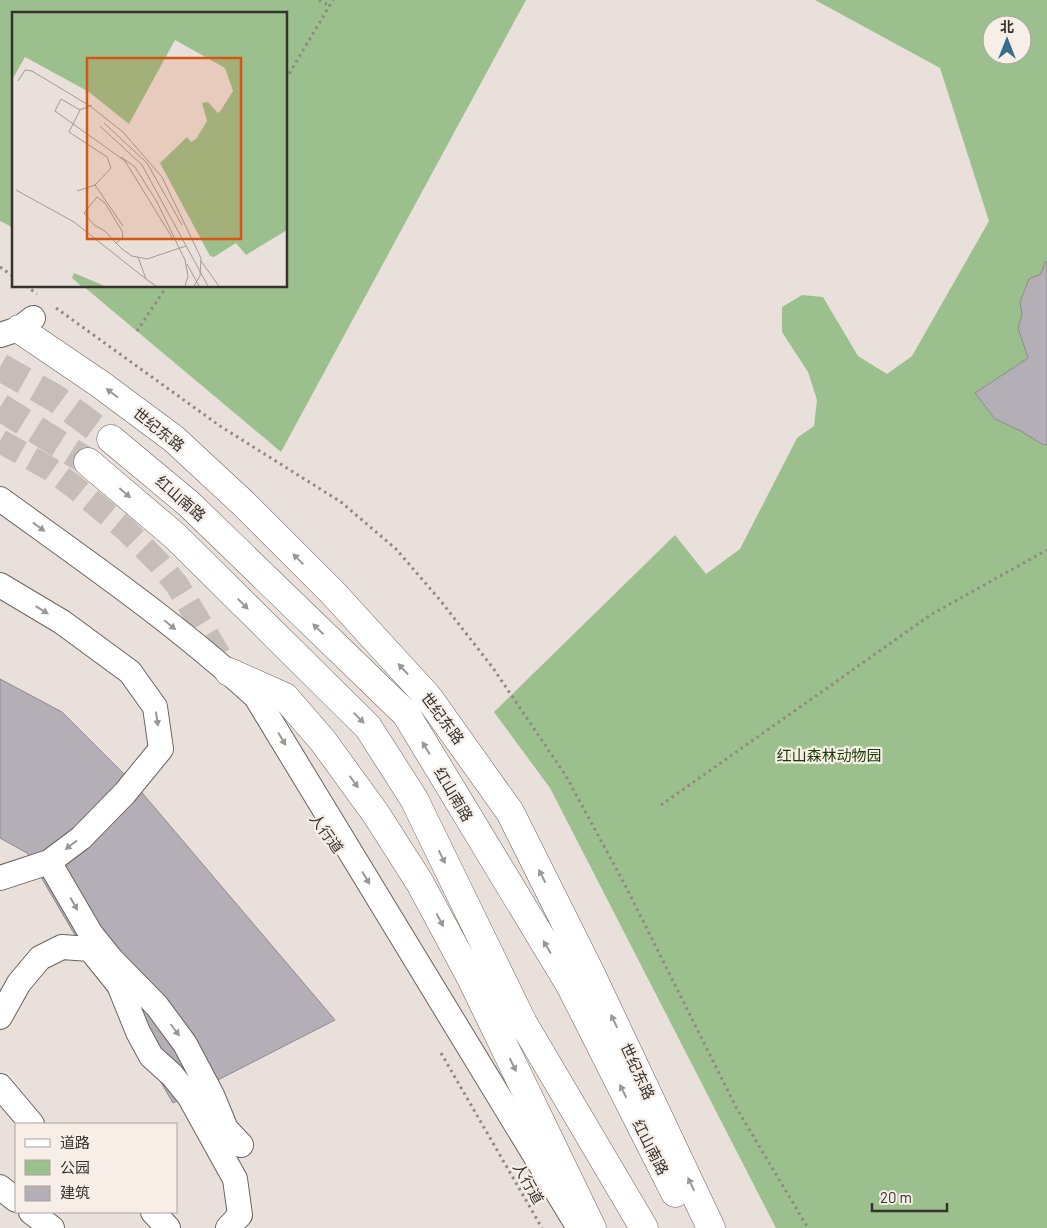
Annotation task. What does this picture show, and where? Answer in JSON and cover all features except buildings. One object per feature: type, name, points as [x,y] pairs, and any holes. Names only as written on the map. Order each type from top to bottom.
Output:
[{"type":"main road","name":"世纪东路","points":[[13,324],[100,384],[174,439],[244,504],[333,593],[428,697],[510,812],[592,974],[711,1228]]},
{"type":"main road","name":"红山南路","points":[[111,439],[189,504],[406,714],[570,985],[692,1228]]},
{"type":"main road","points":[[88,462],[174,536],[368,727],[414,799],[523,1023],[644,1228]]},
{"type":"main road","points":[[229,672],[286,697],[323,741],[376,814],[420,884],[471,978],[592,1228]]},
{"type":"street","points":[[0,499],[141,602],[229,672],[256,697],[579,1228]]},
{"type":"street","points":[[0,585],[62,622],[130,672],[155,708],[161,749],[125,792],[81,838],[49,862],[0,878]]},
{"type":"street","points":[[49,862],[92,934],[112,960],[157,1006],[185,1044],[212,1095],[226,1129],[241,1144]]},
{"type":"street","points":[[0,1017],[19,983],[40,958],[62,947],[90,949],[119,985],[138,1032],[151,1056],[172,1075],[189,1096],[235,1179],[240,1215],[228,1228]]},
{"type":"street","points":[[0,1086],[31,1123]]},
{"type":"street","points":[[0,1187],[15,1199]]},
{"type":"street","points":[[32,1213],[52,1228]]},
{"type":"street","points":[[154,1213],[168,1228]]},
{"type":"path","points":[[319,0],[330,6]]},
{"type":"path","points":[[288,76],[333,0]]},
{"type":"path","points":[[0,267],[12,276]]},
{"type":"path","points":[[137,331],[166,288]]},
{"type":"path","points":[[661,805],[932,614],[1047,550]]},
{"type":"path","name":"人行道","points":[[438,1047],[542,1228]]},
{"type":"green space","points":[[0,0],[526,0],[281,452],[85,288],[288,288],[288,12],[12,12],[12,227],[0,221]]},
{"type":"green space","name":"红山森林动物园","points":[[815,0],[1047,0],[1047,1228],[776,1228],[550,788],[494,712],[675,535],[706,574],[740,549],[797,438],[814,426],[817,400],[808,372],[782,332],[782,307],[802,295],[823,297],[858,356],[887,374],[912,356],[989,221],[940,68]]},
{"type":"tunnel","points":[[0,367],[55,398],[111,439]]},
{"type":"tunnel","points":[[0,407],[88,462]]},
{"type":"tunnel","points":[[0,441],[50,469],[72,485],[125,529],[160,564],[177,585],[228,670]]}]
